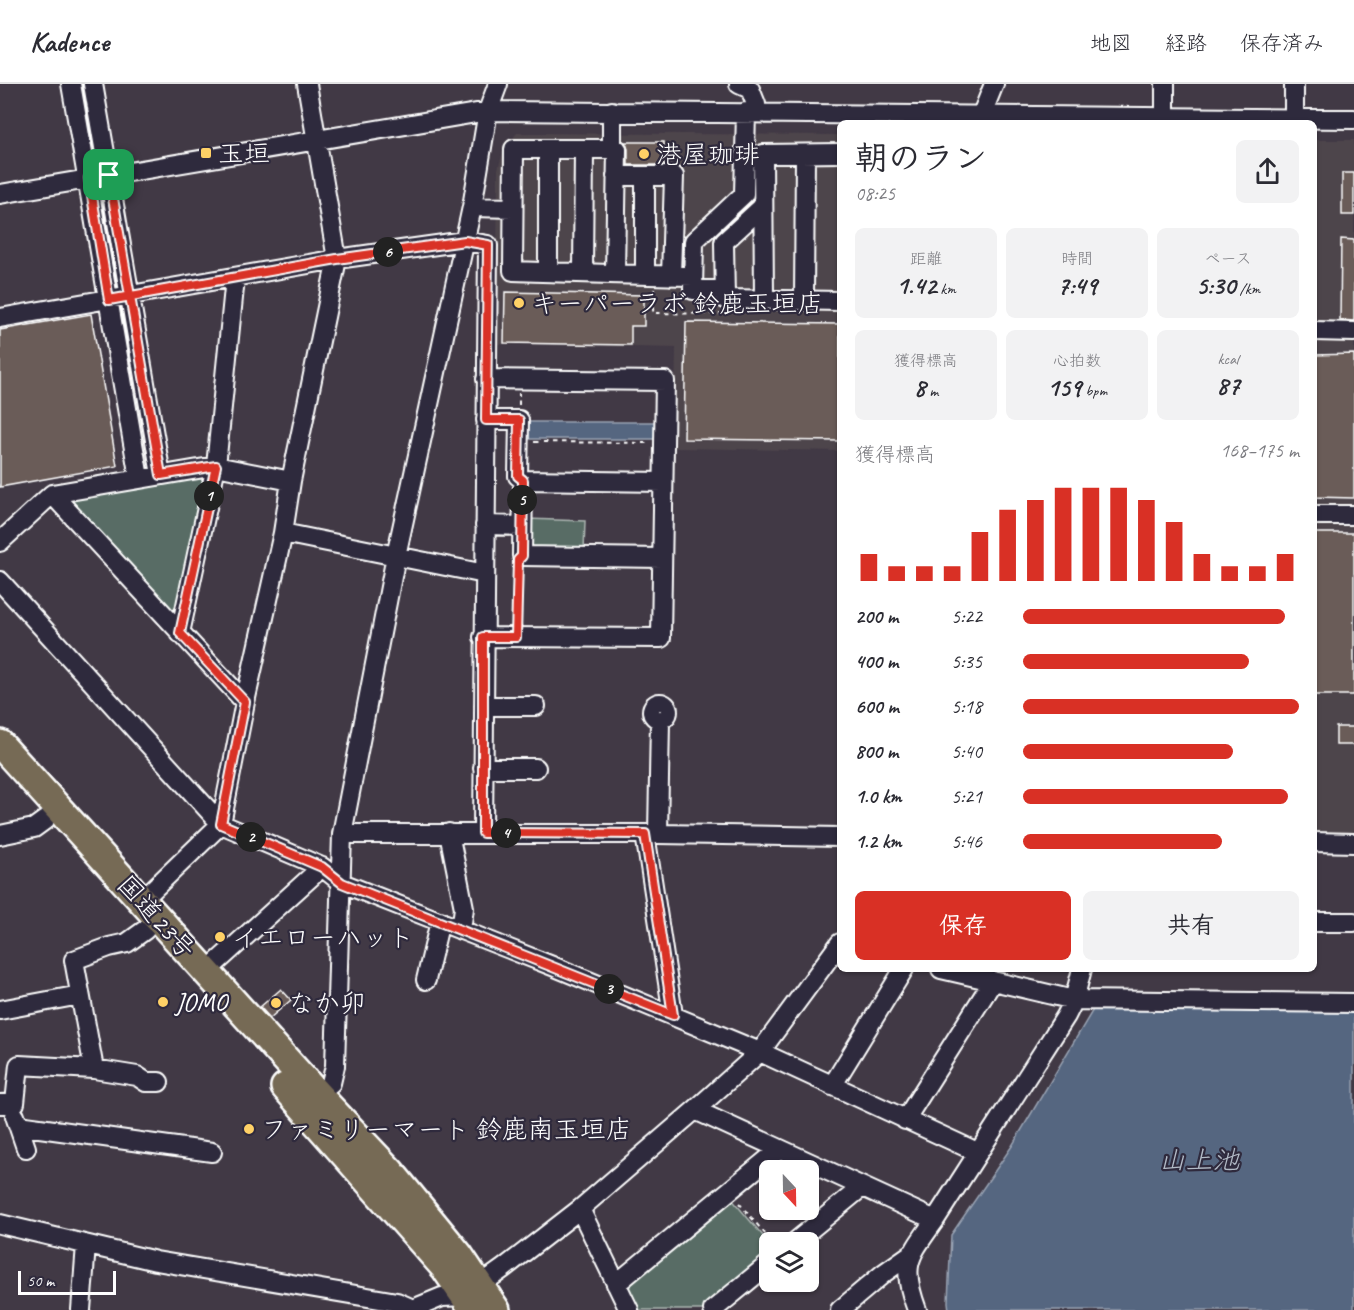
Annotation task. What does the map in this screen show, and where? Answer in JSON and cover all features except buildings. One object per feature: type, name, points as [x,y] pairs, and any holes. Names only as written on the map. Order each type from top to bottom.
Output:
[{"type":"highway","name":"国道23号","points":[[0,744],[206,972],[445,1268],[473,1297],[496,1310]]},
{"type":"highway","name":"国道23号","points":[[0,771],[145,930],[311,1101]]},
{"type":"street","points":[[71,84],[139,478]]},
{"type":"street","points":[[93,84],[161,475]]},
{"type":"street","points":[[141,901],[221,824],[245,702],[283,533],[291,481],[337,259],[307,84]]},
{"type":"street","points":[[311,1101],[331,1083],[335,1066],[342,834],[396,556],[472,207],[488,111],[498,84]]},
{"type":"street","points":[[725,290],[693,290],[694,241],[744,194],[751,112],[756,104],[750,89],[739,84]]},
{"type":"street","points":[[982,114],[994,84]]},
{"type":"street","points":[[1165,84],[1165,117]]},
{"type":"street","points":[[1294,84],[1294,118]]},
{"type":"street","points":[[0,194],[488,111],[751,112],[880,118],[982,114],[1062,120],[1165,117],[1354,119]]},
{"type":"street","points":[[612,111],[612,149]]},
{"type":"street","points":[[615,274],[617,149],[514,149],[513,271],[615,274],[649,282],[671,276],[693,276]]},
{"type":"street","points":[[548,149],[548,272]]},
{"type":"street","points":[[583,273],[584,149]]},
{"type":"street","points":[[764,300],[763,154],[837,153]]},
{"type":"street","points":[[804,300],[805,154]]},
{"type":"street","points":[[616,176],[674,176],[671,276]]},
{"type":"street","points":[[645,176],[649,282]]},
{"type":"street","points":[[763,206],[724,242],[725,299],[837,301]]},
{"type":"street","points":[[472,207],[513,207]]},
{"type":"street","points":[[0,318],[337,259],[465,241],[488,245],[483,833]]},
{"type":"street","points":[[180,633],[216,466],[235,278]]},
{"type":"street","points":[[1317,331],[1354,332]]},
{"type":"street","points":[[483,637],[661,638],[665,381],[486,379]]},
{"type":"street","points":[[486,420],[519,420],[518,476],[523,480],[663,482]]},
{"type":"street","points":[[0,542],[52,494],[216,466],[291,481]]},
{"type":"street","points":[[523,480],[522,556],[662,558]]},
{"type":"street","points":[[52,494],[245,702]]},
{"type":"street","points":[[1317,515],[1354,515]]},
{"type":"street","points":[[485,525],[522,526]]},
{"type":"street","points":[[283,533],[485,574]]},
{"type":"street","points":[[0,581],[221,824],[322,867],[342,883],[673,1015],[760,1052],[977,1152]]},
{"type":"street","points":[[484,706],[536,706]]},
{"type":"street","points":[[660,720],[651,834],[673,1015]]},
{"type":"street","points":[[483,768],[536,768]]},
{"type":"street","points":[[0,835],[34,828],[45,820]]},
{"type":"street","points":[[449,833],[464,908],[461,930]]},
{"type":"street","points":[[342,834],[651,834],[837,837]]},
{"type":"street","points":[[1317,842],[1354,843]]},
{"type":"street","points":[[206,972],[322,867]]},
{"type":"street","points":[[426,980],[440,921]]},
{"type":"street","points":[[1317,921],[1354,922]]},
{"type":"street","points":[[94,1069],[74,960],[127,943],[145,930]]},
{"type":"street","points":[[0,1224],[156,1261],[397,1302],[413,1310],[442,1297],[473,1297],[504,1268],[580,1209],[760,1052],[837,947]]},
{"type":"street","points":[[832,1086],[902,972]]},
{"type":"street","points":[[954,972],[1074,1000],[1354,1003]]},
{"type":"street","points":[[840,1310],[884,1273],[911,1254],[1066,1016],[1074,1000],[1081,972]]},
{"type":"street","points":[[904,1120],[993,981]]},
{"type":"street","points":[[0,1010],[80,995]]},
{"type":"street","points":[[26,1148],[18,1125],[5,1104],[15,1103],[19,1065],[94,1069],[136,1076],[146,1082],[159,1082]]},
{"type":"street","points":[[695,1110],[935,1220]]},
{"type":"street","points":[[18,1125],[212,1152]]},
{"type":"street","points":[[616,1284],[780,1149]]},
{"type":"street","points":[[807,1232],[862,1187]]},
{"type":"street","points":[[580,1209],[629,1310]]},
{"type":"street","points":[[81,1310],[86,1245]]},
{"type":"street","points":[[911,1254],[907,1277],[917,1310]]},
{"type":"street","points":[[713,1310],[759,1272]]},
{"type":"path","points":[[649,282],[653,313]]},
{"type":"path","points":[[519,380],[519,420]]},
{"type":"path","points":[[518,441],[663,443]]},
{"type":"path","points":[[516,637],[518,560],[522,556]]},
{"type":"path","points":[[729,1191],[764,1232]]},
{"type":"shaded area","points":[[517,133],[837,135],[837,451],[674,448],[676,348],[496,344],[498,169],[504,148]]},
{"type":"shaded area","points":[[1317,140],[1354,140],[1354,836],[1317,835]]},
{"type":"green space","points":[[205,475],[209,479],[173,620],[68,504],[69,495]]},
{"type":"green space","points":[[527,519],[585,521],[584,551],[537,551],[527,542]]},
{"type":"green space","points":[[730,1197],[760,1232],[759,1265],[705,1310],[635,1310],[625,1289],[628,1282]]},
{"type":"water","points":[[528,422],[658,422],[658,439],[529,439]]},
{"type":"water","name":"山上池","points":[[1094,1008],[1354,1010],[1354,1310],[949,1310],[951,1235],[1012,1146]]},
{"type":"place","name":"玉垣","points":[[206,153]]},
{"type":"place","name":"港屋珈琲","points":[[644,154]]},
{"type":"place","name":"キーパーラボ 鈴鹿玉垣店","points":[[519,303]]},
{"type":"place","name":"イエローハット","points":[[220,937]]},
{"type":"place","name":"JOMO","points":[[163,1002]]},
{"type":"place","name":"なか卯","points":[[276,1003]]},
{"type":"place","name":"ファミリーマート 鈴鹿南玉垣店","points":[[249,1129]]},
{"type":"route","points":[[109,175],[89,178],[109,300],[130,296],[235,278],[337,259],[465,241],[488,245],[486,420],[519,420],[518,476],[523,480],[522,556],[518,560],[516,637],[483,637],[483,833],[645,834],[673,1015],[342,883],[322,867],[221,824],[245,702],[180,633],[216,466],[161,475],[130,296],[109,175]]}]
